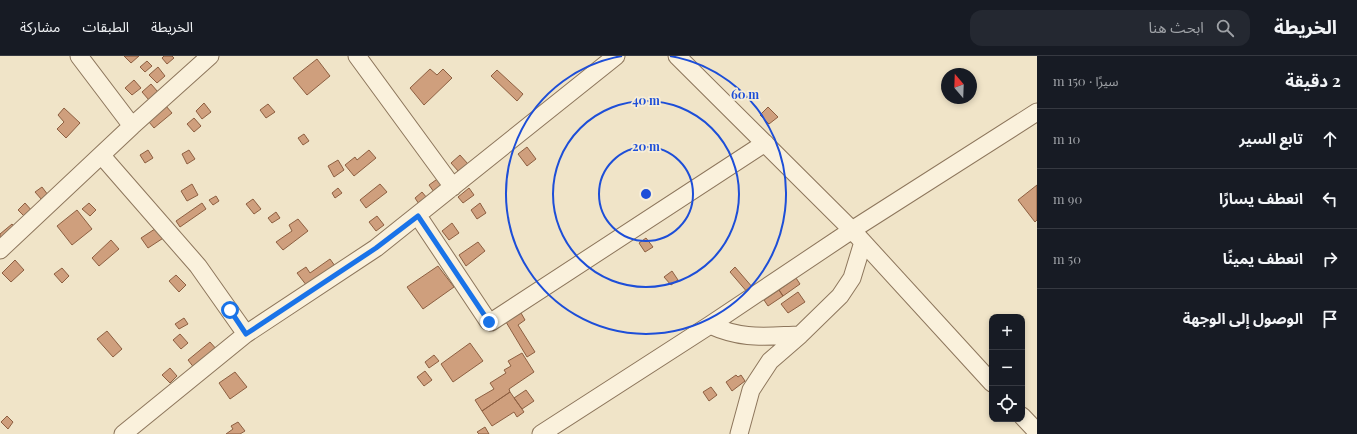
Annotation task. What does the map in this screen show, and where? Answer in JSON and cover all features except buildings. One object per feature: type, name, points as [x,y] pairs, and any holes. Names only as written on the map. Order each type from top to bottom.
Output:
[{"type":"street","points":[[79,56],[132,126]]},
{"type":"street","points":[[0,250],[102,156],[132,126],[210,56]]},
{"type":"street","points":[[357,56],[453,188]]},
{"type":"street","points":[[123,434],[246,334],[376,248],[418,216],[616,56]]},
{"type":"street","points":[[687,59],[765,143],[857,236],[989,380]]},
{"type":"street","points":[[541,434],[710,325],[857,236],[1037,112]]},
{"type":"street","points":[[418,216],[488,321],[491,322],[765,143]]},
{"type":"street","points":[[102,156],[198,266],[246,334]]},
{"type":"street","points":[[739,434],[751,390],[770,361],[800,335],[840,296],[852,278],[857,236]]},
{"type":"street","points":[[710,325],[728,333],[748,337],[800,335]]},
{"type":"street","points":[[1025,419],[1037,432]]},
{"type":"route","points":[[230,310],[246,334],[376,248],[418,216],[489,322]]}]
